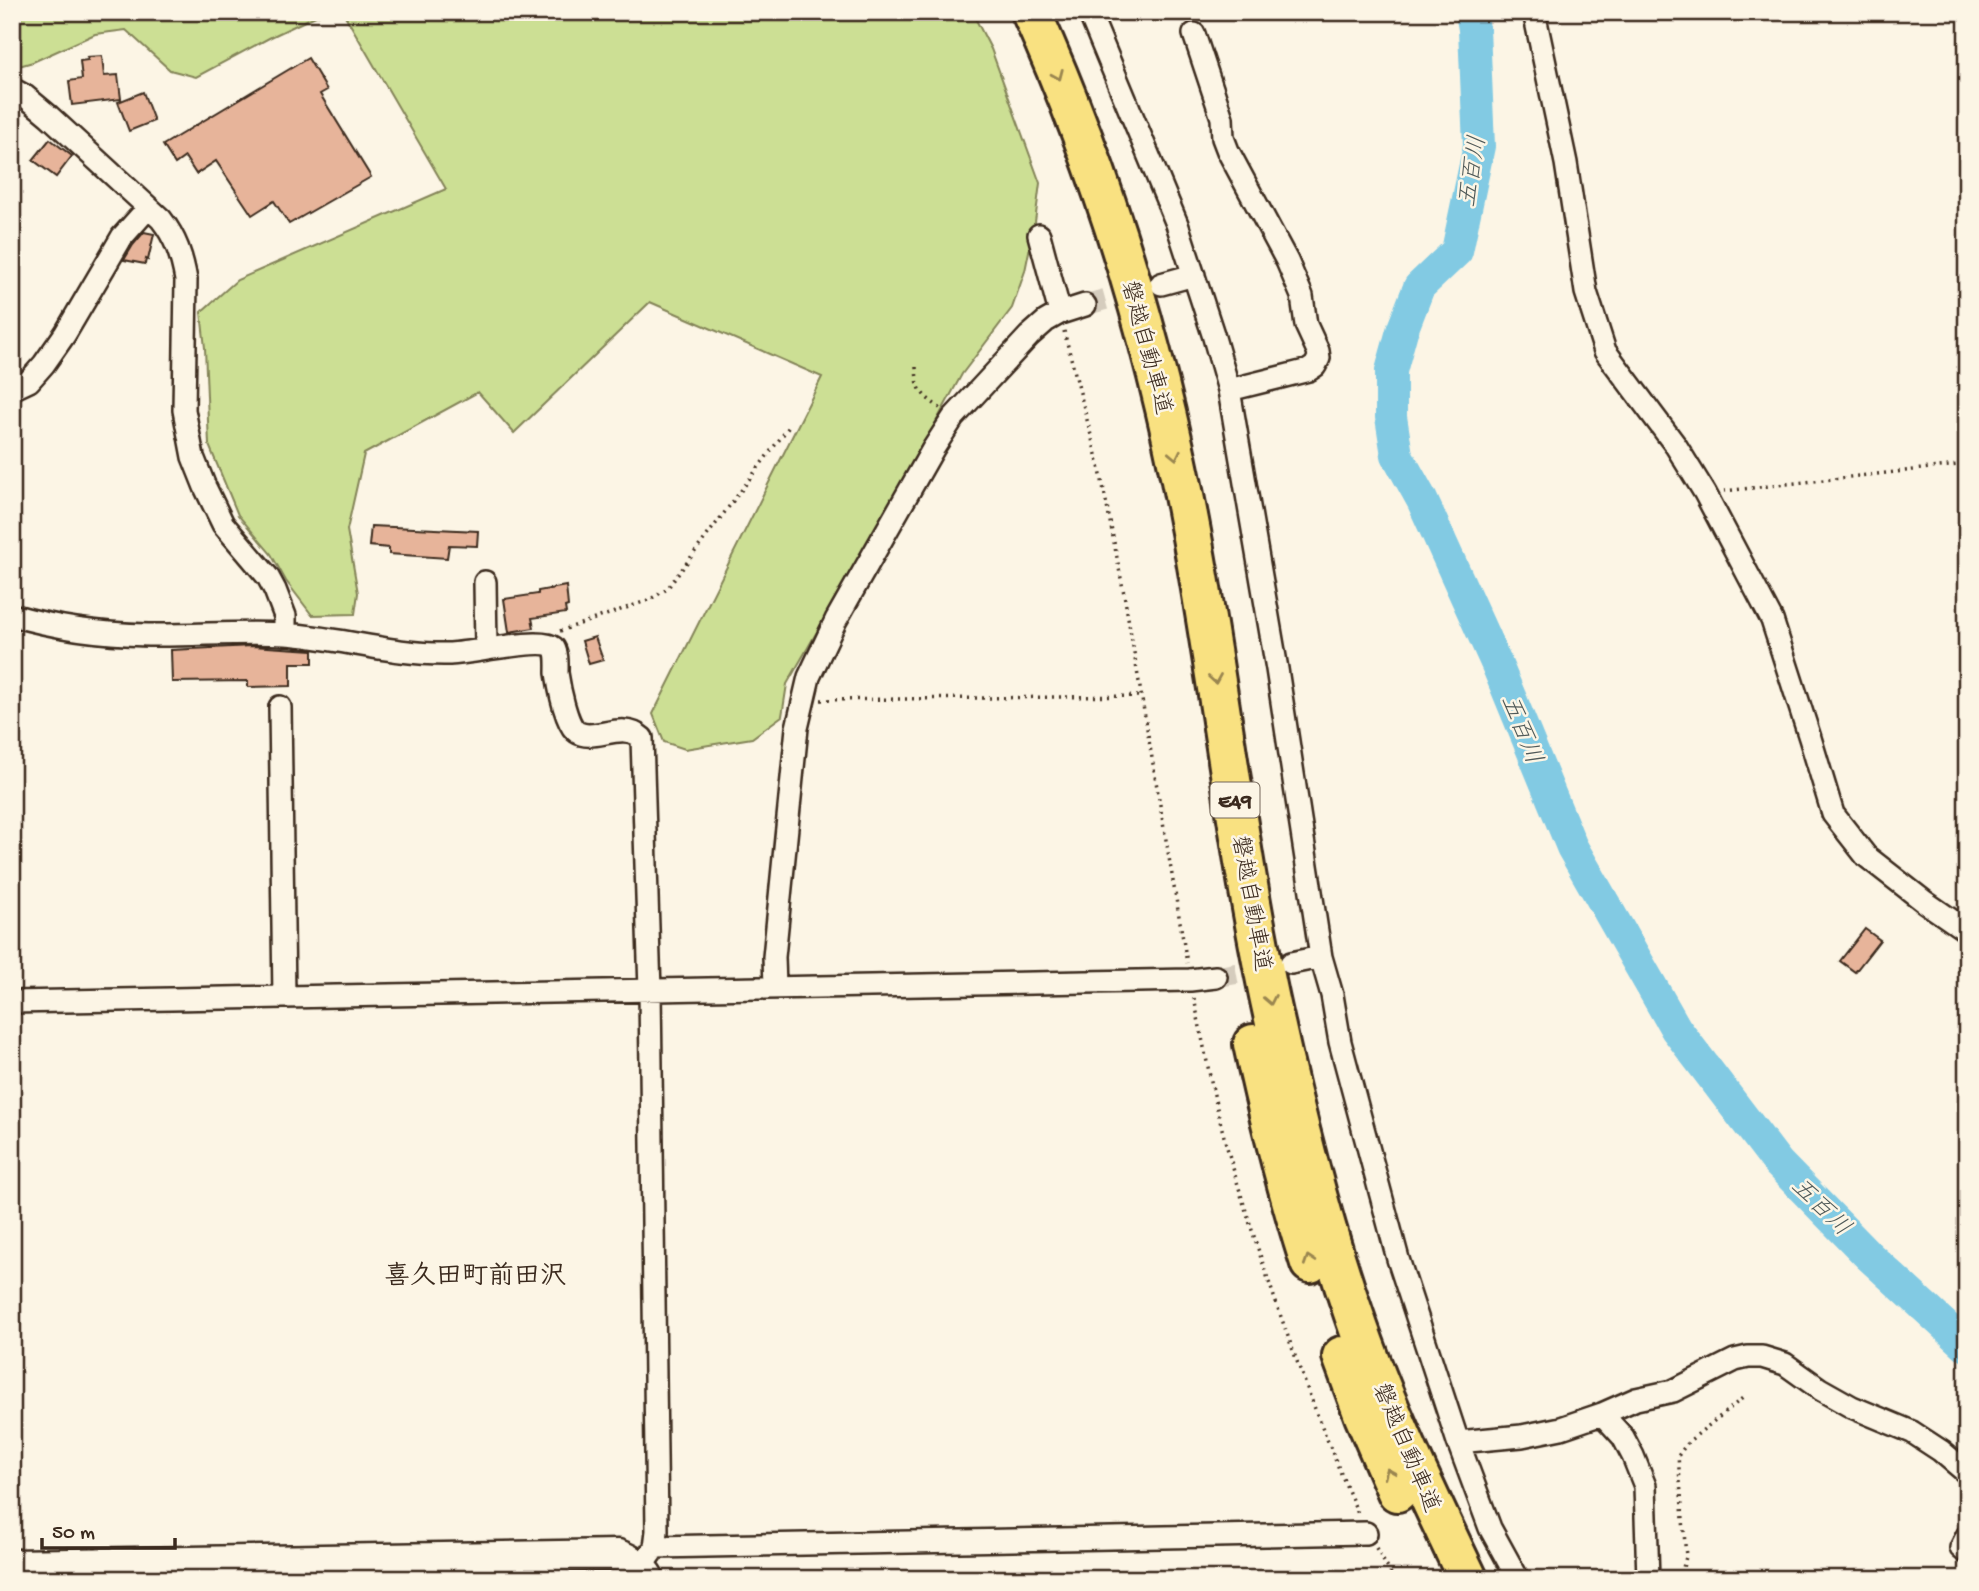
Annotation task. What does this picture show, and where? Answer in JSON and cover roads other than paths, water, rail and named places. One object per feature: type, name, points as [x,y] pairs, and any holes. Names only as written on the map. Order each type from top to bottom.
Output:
[{"type":"highway","name":"磐越自動車道","points":[[1002,12],[1034,83],[1070,176],[1112,310],[1143,427],[1183,639],[1224,902],[1268,1114],[1290,1199],[1330,1324],[1364,1416],[1439,1579]]},
{"type":"highway","name":"磐越自動車道","points":[[1031,12],[1095,169],[1138,304],[1169,423],[1189,521],[1267,986],[1316,1191],[1359,1329],[1424,1486],[1468,1579]]},
{"type":"street","points":[[1089,12],[1177,224],[1229,390],[1277,669],[1321,957],[1332,995],[1343,1055],[1398,1259],[1458,1442],[1490,1528],[1518,1579]]},
{"type":"street","points":[[1534,12],[1566,163],[1586,292],[1605,351],[1676,446],[1705,493],[1772,621],[1833,814],[1866,856],[1967,931]]},
{"type":"street","points":[[1194,34],[1222,118],[1223,138],[1228,151],[1287,261],[1302,296],[1307,325],[1319,358],[1309,370],[1229,390]]},
{"type":"street","points":[[12,89],[49,116],[172,232],[186,280],[184,411],[193,457],[223,524],[268,577],[285,616],[285,634]]},
{"type":"street","points":[[12,389],[29,381],[44,364],[65,334],[122,237],[148,208]]},
{"type":"street","points":[[1039,235],[1060,313]]},
{"type":"street","points":[[1161,284],[1194,275]]},
{"type":"street","points":[[775,987],[774,957],[797,728],[809,677],[836,620],[953,418],[1046,321],[1085,305]]},
{"type":"street","points":[[485,582],[486,649]]},
{"type":"street","points":[[12,615],[35,622],[90,631],[148,635],[232,632],[285,634],[393,650],[449,654],[527,644],[547,645],[555,650],[564,706],[578,733],[585,735],[630,730],[642,738],[650,991],[657,1531],[648,1564]]},
{"type":"street","points":[[280,707],[284,997]]},
{"type":"street","points":[[1291,963],[1321,957]]},
{"type":"street","points":[[12,1002],[1190,980],[1216,977]]},
{"type":"street","points":[[1458,1442],[1543,1433],[1602,1414],[1636,1399],[1673,1391],[1735,1360],[1762,1357],[1785,1364],[1819,1389],[1852,1407],[1912,1432],[1967,1473]]},
{"type":"street","points":[[1602,1414],[1623,1437],[1645,1486],[1648,1579]]},
{"type":"street","points":[[12,1565],[618,1555],[648,1564],[1366,1533]]},
{"type":"street","points":[[1967,1536],[1961,1548],[1967,1553]]},
{"type":"waterway","name":"五百川","points":[[1471,12],[1479,146],[1457,251],[1419,287],[1402,331],[1391,371],[1391,417],[1397,455],[1422,500],[1497,665],[1572,847],[1676,1029],[1778,1163],[1869,1256],[1967,1346]]},
{"type":"tunnel","points":[[1085,305],[1140,290]]},
{"type":"tunnel","points":[[1216,977],[1272,967]]},
{"type":"district","name":"喜久田町前田沢","points":[[475,1274]]}]
